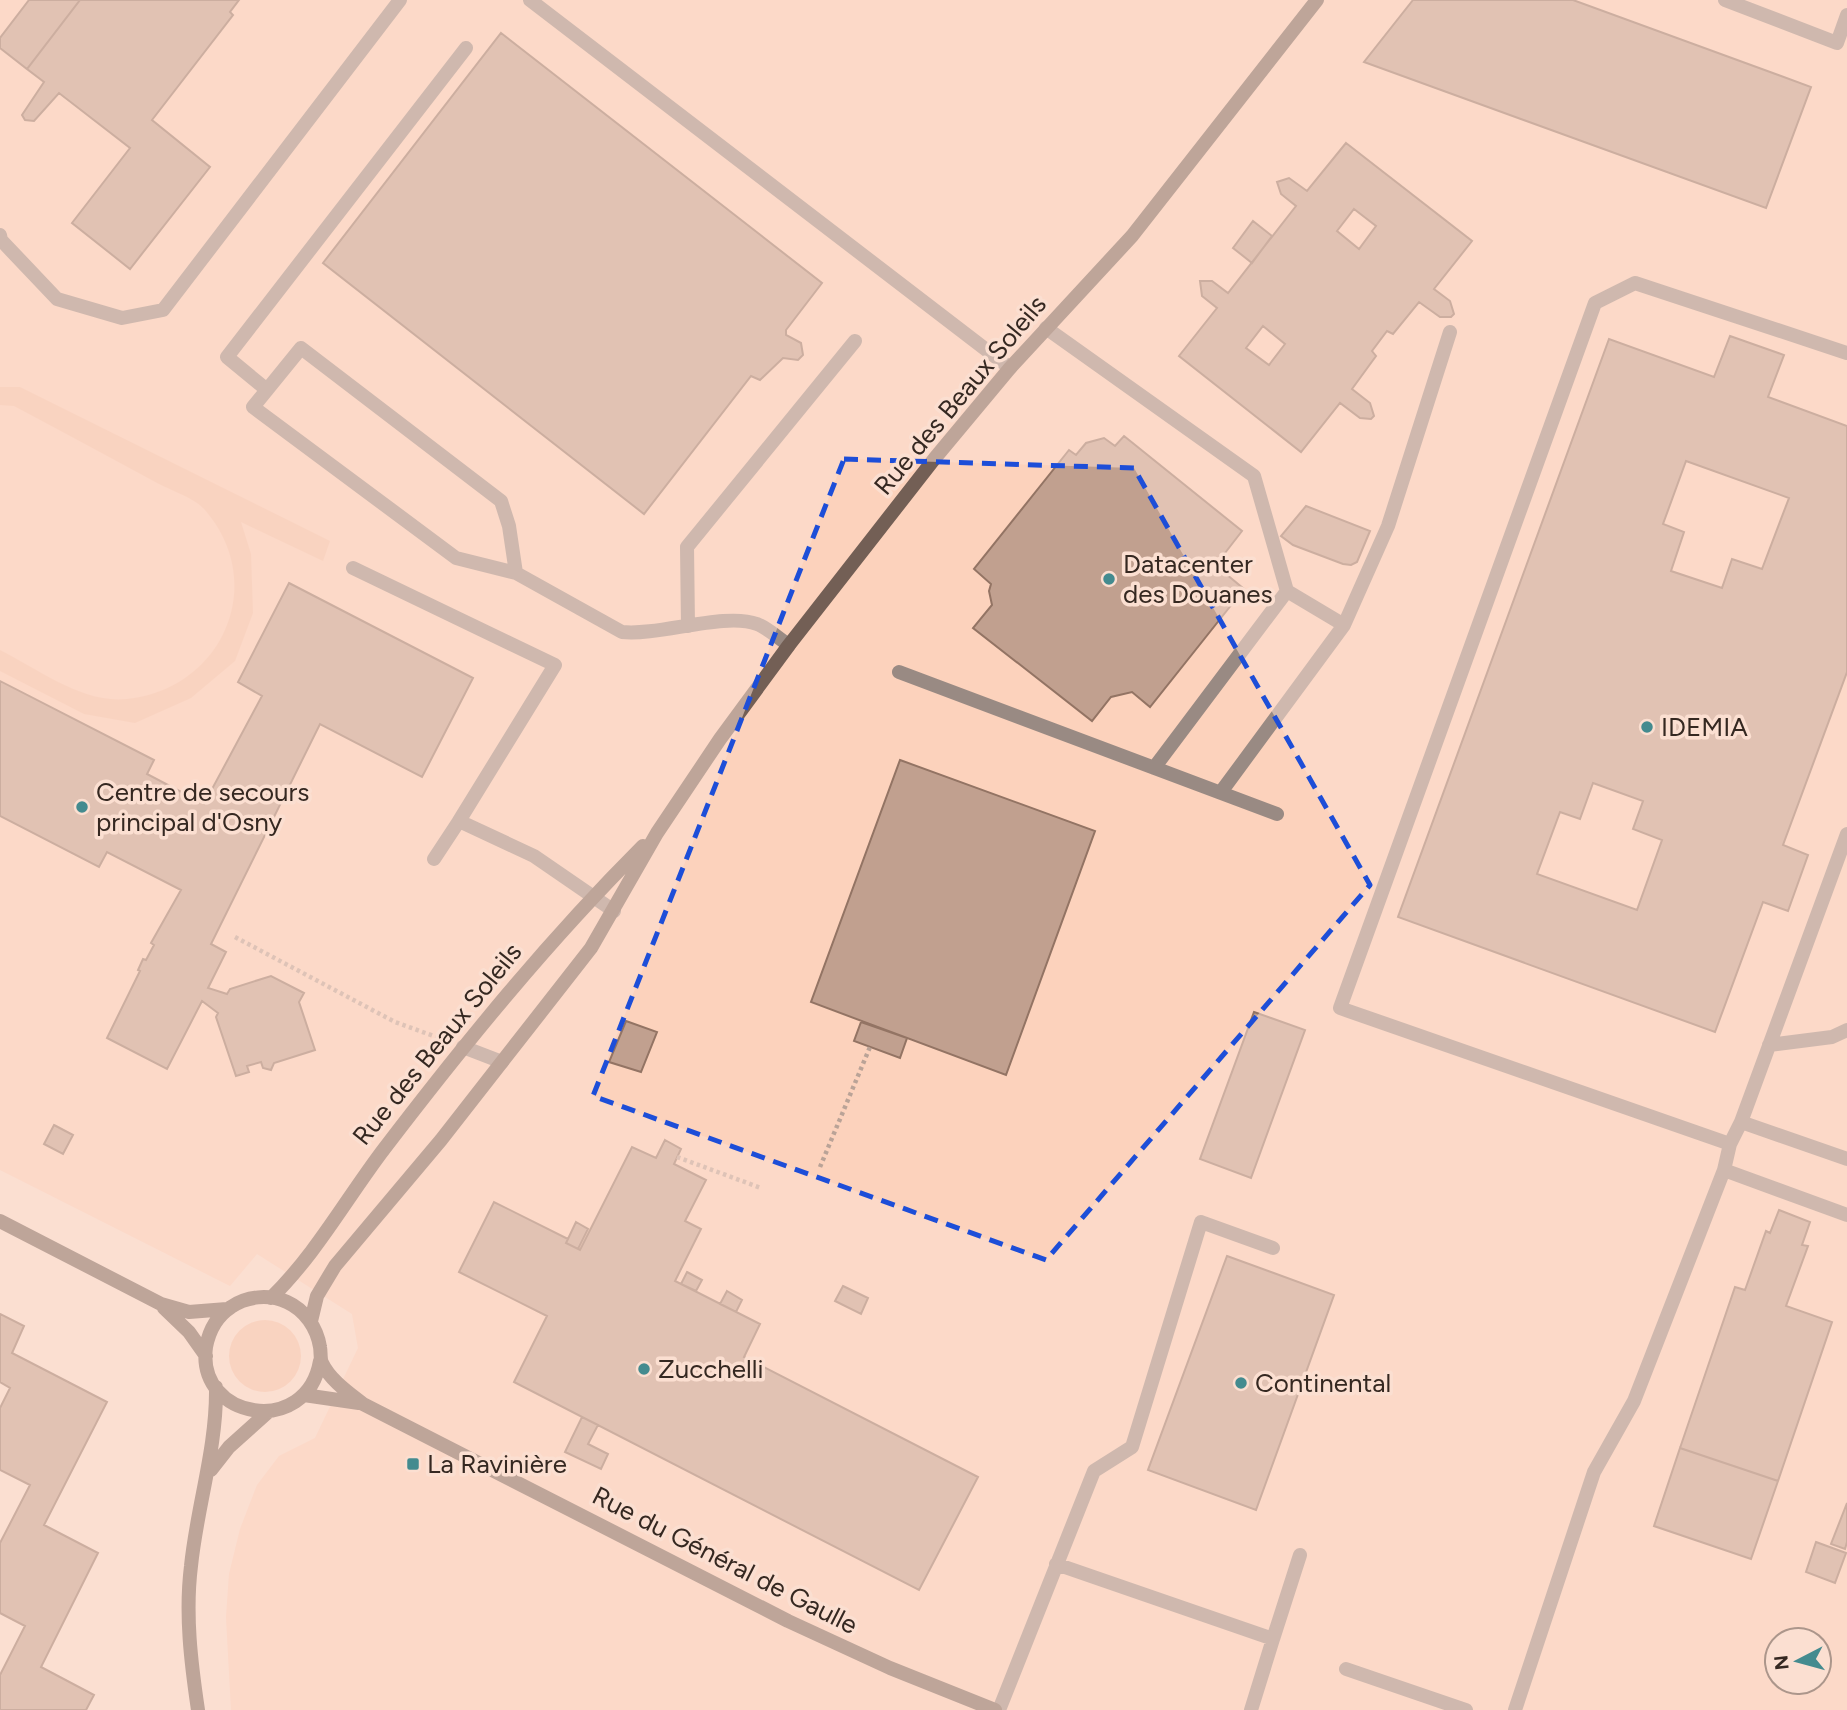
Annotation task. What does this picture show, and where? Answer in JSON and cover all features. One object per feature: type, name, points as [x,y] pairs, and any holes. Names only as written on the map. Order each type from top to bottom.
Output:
[{"type":"main road","name":"Rue des Beaux Soleils","points":[[310,1321],[317,1296],[335,1266],[441,1140],[591,948],[657,833],[720,739],[789,645],[935,458],[1010,368],[1132,236],[1317,0]]},
{"type":"main road","name":"Rue des Beaux Soleils","points":[[271,1298],[302,1266],[382,1152],[524,972],[592,897],[657,833]]},
{"type":"main road","points":[[0,1222],[160,1304],[189,1312],[227,1310]]},
{"type":"main road","points":[[205,1356],[211,1330],[227,1310],[248,1299],[271,1298],[293,1306],[310,1321],[319,1340],[320,1361],[315,1380],[304,1395],[291,1405],[268,1412],[251,1411],[235,1405],[216,1387]]},
{"type":"main road","points":[[160,1304],[189,1332],[205,1356],[216,1387],[216,1416],[190,1567],[189,1600],[198,1710]]},
{"type":"main road","points":[[320,1361],[346,1391],[363,1404]]},
{"type":"main road","points":[[304,1395],[363,1404]]},
{"type":"main road","name":"Rue du Général de Gaulle","points":[[363,1404],[813,1633],[934,1687],[997,1710]]},
{"type":"main road","points":[[207,1477],[229,1447],[268,1412]]},
{"type":"lane","points":[[0,235],[1,240],[57,299],[122,318],[163,310],[400,0]]},
{"type":"lane","points":[[530,0],[1010,368]]},
{"type":"lane","points":[[1725,0],[1837,43],[1847,15]]},
{"type":"lane","points":[[267,390],[227,357],[466,48]]},
{"type":"lane","points":[[1730,1144],[1340,1008],[1595,303],[1635,283],[1847,353]]},
{"type":"lane","points":[[1046,328],[1254,475],[1287,591],[1344,625]]},
{"type":"lane","points":[[1221,792],[1344,625],[1388,526],[1450,332]]},
{"type":"lane","points":[[688,626],[687,547],[855,341]]},
{"type":"lane","points":[[516,573],[509,526],[501,501],[301,348],[254,407],[456,558],[516,573],[622,632],[639,634],[688,626],[751,623],[758,624],[789,645]]},
{"type":"lane","points":[[353,568],[555,665],[434,859]]},
{"type":"lane","points":[[1154,768],[1287,591]]},
{"type":"lane","points":[[899,672],[1277,814]]},
{"type":"lane","points":[[459,821],[534,856],[614,911]]},
{"type":"lane","points":[[1515,1710],[1594,1472],[1634,1401],[1724,1170],[1730,1144],[1741,1122],[1847,834]]},
{"type":"lane","points":[[1769,1045],[1832,1037],[1847,1030]]},
{"type":"lane","points":[[463,1047],[502,1062]]},
{"type":"lane","points":[[1741,1122],[1847,1159]]},
{"type":"lane","points":[[1724,1170],[1847,1215]]},
{"type":"lane","points":[[997,1710],[1094,1471],[1132,1447],[1201,1222],[1273,1248]]},
{"type":"lane","points":[[1251,1710],[1300,1555]]},
{"type":"lane","points":[[1056,1564],[1273,1639]]},
{"type":"lane","points":[[1346,1669],[1466,1710]]},
{"type":"path","points":[[235,937],[395,1022],[433,1035]]},
{"type":"path","points":[[820,1167],[870,1047]]},
{"type":"path","points":[[677,1157],[761,1188]]},
{"type":"highlighted area","points":[[844,459],[1134,468],[1370,885],[1046,1260],[593,1096]]},
{"type":"shaded area","points":[[0,0],[1847,0],[1847,1710],[231,1710],[226,1617],[229,1574],[240,1529],[257,1485],[279,1456],[315,1438],[358,1348],[352,1314],[257,1254],[230,1286],[0,1170]]},
{"type":"shaded area","points":[[0,387],[20,387],[330,541],[323,561],[241,522],[251,554],[253,613],[235,661],[191,698],[135,723],[84,714],[0,671],[0,650],[61,684],[94,696],[127,699],[160,691],[188,676],[210,654],[226,628],[233,600],[233,569],[224,539],[201,506],[14,406],[0,405]]},
{"type":"shaded area","points":[[265,1320],[285,1326],[295,1336],[301,1356],[295,1376],[285,1386],[265,1392],[245,1386],[235,1376],[229,1356],[235,1336],[245,1326]]},
{"type":"building","points":[[29,0],[80,0],[27,69],[0,48],[0,38]]},
{"type":"building","points":[[80,0],[239,0],[230,12],[233,15],[152,120],[210,167],[130,269],[72,223],[130,148],[59,93],[34,121],[25,120],[22,115],[44,82],[27,69]]},
{"type":"building","points":[[1413,0],[1573,0],[1811,87],[1766,208],[1364,62]]},
{"type":"building","points":[[501,33],[822,283],[786,330],[786,335],[801,343],[803,355],[798,360],[783,358],[760,380],[751,376],[644,514],[323,263]]},
{"type":"building","points":[[1346,143],[1472,241],[1434,289],[1450,301],[1454,314],[1451,317],[1440,317],[1419,302],[1393,334],[1387,331],[1372,351],[1376,356],[1352,389],[1370,403],[1374,416],[1371,419],[1360,418],[1340,403],[1301,452],[1179,356],[1217,308],[1202,296],[1200,281],[1212,281],[1228,293],[1296,206],[1281,194],[1277,182],[1289,178],[1307,191]],"holes":[[[1354,209],[1376,226],[1359,249],[1337,231]],[[1263,326],[1285,344],[1269,365],[1246,348]]]},
{"type":"building","points":[[1253,221],[1272,236],[1252,263],[1233,248]]},
{"type":"building","name":"IDEMIA","points":[[1730,336],[1784,355],[1768,397],[1847,426],[1847,672],[1783,845],[1808,855],[1788,911],[1763,902],[1715,1032],[1398,917],[1609,339],[1714,377]],"holes":[[[1686,461],[1789,498],[1762,569],[1732,559],[1722,588],[1671,571],[1684,532],[1663,524]],[[1593,783],[1643,801],[1633,829],[1662,840],[1637,910],[1537,874],[1560,812],[1580,819]]]},
{"type":"building","name":"Datacenter des Douanes","points":[[1124,436],[1242,531],[1225,553],[1226,574],[1244,589],[1150,707],[1132,692],[1111,697],[1092,721],[973,628],[992,605],[989,591],[991,584],[974,569],[1069,450],[1076,455],[1086,443],[1104,438],[1115,446]]},
{"type":"building","points":[[1306,506],[1370,531],[1357,562],[1351,565],[1343,564],[1293,545],[1281,536]]},
{"type":"building","points":[[289,583],[473,678],[422,777],[320,724],[211,944],[226,952],[208,988],[227,994],[230,989],[271,976],[304,993],[299,1002],[315,1050],[274,1063],[271,1070],[263,1068],[261,1062],[247,1066],[249,1072],[236,1076],[216,1017],[218,1013],[202,1001],[167,1069],[107,1038],[140,971],[138,970],[143,959],[146,960],[154,945],[151,943],[181,890],[107,852],[99,867],[0,816],[0,681],[154,760],[147,774],[204,804],[262,696],[238,682]]},
{"type":"building","points":[[900,760],[1095,831],[1006,1075],[811,1002]]},
{"type":"building","points":[[1254,1012],[1305,1030],[1251,1178],[1200,1159]]},
{"type":"building","points":[[626,1021],[657,1032],[641,1072],[609,1062]]},
{"type":"building","points":[[861,1022],[907,1038],[900,1058],[854,1041]]},
{"type":"building","points":[[54,1125],[73,1135],[63,1154],[44,1144]]},
{"type":"building","name":"Zucchelli","points":[[665,1140],[681,1149],[674,1164],[706,1180],[685,1221],[701,1229],[675,1281],[760,1324],[744,1357],[978,1477],[919,1590],[514,1382],[547,1316],[459,1272],[494,1202],[568,1239],[566,1243],[580,1250],[632,1147],[656,1158]]},
{"type":"building","points":[[1779,1210],[1810,1222],[1802,1245],[1808,1246],[1786,1306],[1832,1322],[1778,1481],[1680,1448],[1735,1287],[1745,1290],[1766,1231],[1770,1233]]},
{"type":"building","points":[[576,1222],[588,1229],[578,1249],[566,1243]]},
{"type":"building","name":"Continental","points":[[1227,1256],[1334,1295],[1256,1510],[1148,1470]]},
{"type":"building","points":[[687,1272],[702,1280],[696,1291],[681,1284]]},
{"type":"building","points":[[843,1286],[868,1298],[861,1314],[835,1301]]},
{"type":"building","points":[[727,1291],[742,1300],[736,1312],[720,1304]]},
{"type":"building","points":[[0,1314],[24,1326],[12,1353],[107,1402],[44,1525],[98,1553],[41,1667],[94,1695],[86,1710],[0,1710],[0,1675],[25,1626],[0,1613],[0,1543],[30,1485],[0,1470],[0,1408],[10,1388],[0,1382]]},
{"type":"building","points":[[582,1417],[598,1425],[588,1444],[608,1454],[601,1469],[565,1452]]},
{"type":"building","points":[[1680,1448],[1778,1481],[1751,1559],[1654,1526]]},
{"type":"building","points":[[1847,1503],[1847,1542],[1845,1549],[1831,1544]]},
{"type":"building","points":[[1816,1542],[1846,1553],[1835,1583],[1806,1572]]},
{"type":"place","name":"Datacenter des Douanes","points":[[1109,579]]},
{"type":"place","name":"IDEMIA","points":[[1647,727]]},
{"type":"place","name":"Centre de secours principal d'Osny","points":[[82,807]]},
{"type":"place","name":"Zucchelli","points":[[644,1369]]},
{"type":"place","name":"Continental","points":[[1241,1383]]},
{"type":"place","name":"La Ravinière","points":[[413,1464]]}]
